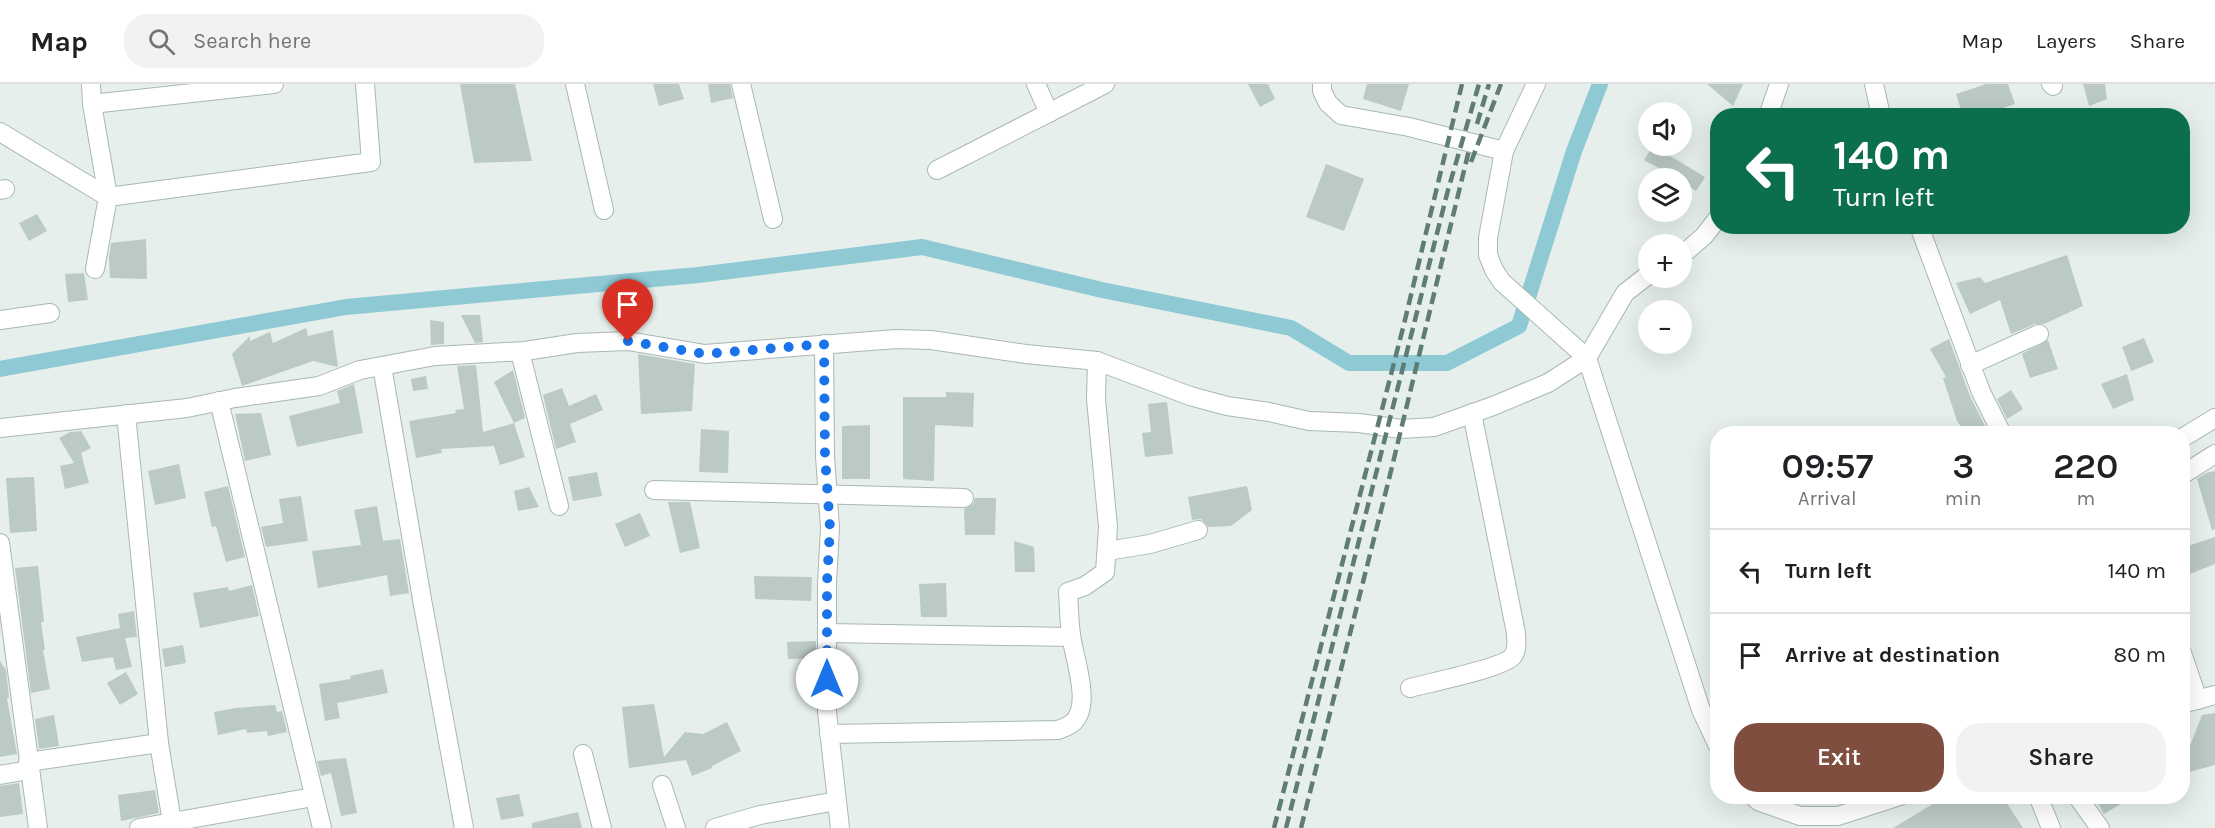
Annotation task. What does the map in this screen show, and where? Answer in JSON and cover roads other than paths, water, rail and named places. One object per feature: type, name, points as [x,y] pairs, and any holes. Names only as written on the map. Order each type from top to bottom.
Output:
[{"type":"street","points":[[92,84],[92,104],[108,197],[95,269]]},
{"type":"street","points":[[92,104],[274,84]]},
{"type":"street","points":[[0,132],[108,197],[371,162],[365,84]]},
{"type":"street","points":[[575,84],[603,210]]},
{"type":"street","points":[[741,84],[773,219]]},
{"type":"street","points":[[1036,84],[1049,113]]},
{"type":"street","points":[[937,170],[1105,84]]},
{"type":"street","points":[[1322,84],[1322,91],[1328,103],[1341,115],[1409,127],[1504,151]]},
{"type":"street","points":[[1536,84],[1504,151],[1488,237],[1488,255],[1502,282],[1587,358],[1701,710],[1710,729]]},
{"type":"street","points":[[1770,108],[1779,84]]},
{"type":"street","points":[[1874,84],[1879,108]]},
{"type":"street","points":[[1692,246],[1710,228]]},
{"type":"street","points":[[1922,234],[1970,365],[1998,426]]},
{"type":"street","points":[[0,428],[187,408],[319,387],[360,370],[435,356],[520,352],[577,343],[628,341],[705,354],[896,339],[931,340],[1026,354],[1097,361],[1190,396],[1227,406],[1309,421],[1359,423],[1401,429],[1434,427],[1548,383],[1587,358],[1625,293],[1638,283]]},
{"type":"street","points":[[0,320],[50,313]]},
{"type":"street","points":[[1970,365],[2039,334]]},
{"type":"street","points":[[824,344],[823,394],[830,528],[827,583],[829,734],[840,828]]},
{"type":"street","points":[[520,352],[559,506]]},
{"type":"street","points":[[829,734],[1058,730],[1076,719],[1082,702],[1071,637],[1068,592],[1085,586],[1106,572],[1108,527],[1096,399],[1097,361]]},
{"type":"street","points":[[382,366],[464,828]]},
{"type":"street","points":[[219,402],[322,828]]},
{"type":"street","points":[[1410,688],[1496,666],[1513,656],[1516,648],[1516,633],[1472,413]]},
{"type":"street","points":[[126,414],[159,743],[173,825]]},
{"type":"street","points":[[2190,433],[2215,418]]},
{"type":"street","points":[[2190,470],[2215,454]]},
{"type":"street","points":[[654,490],[964,498]]},
{"type":"street","points":[[1107,551],[1150,544],[1198,530]]},
{"type":"street","points":[[0,543],[38,828]]},
{"type":"street","points":[[827,633],[1071,637]]},
{"type":"street","points":[[2190,675],[2199,700]]},
{"type":"street","points":[[0,775],[29,766],[159,743]]},
{"type":"street","points":[[583,753],[602,828]]},
{"type":"street","points":[[662,785],[676,828]]},
{"type":"street","points":[[139,828],[173,825],[313,797]]},
{"type":"street","points":[[715,828],[760,814],[836,801]]},
{"type":"street","points":[[1764,804],[1797,822],[1838,816],[1875,804]]},
{"type":"street","points":[[2042,804],[2052,828]]},
{"type":"street","points":[[2083,804],[2100,828]]},
{"type":"waterway","points":[[0,369],[346,307],[698,275],[922,247],[1102,290],[1291,328],[1349,363],[1447,363],[1519,326],[1574,151],[1600,84]]},
{"type":"railway","points":[[1274,828],[1404,324],[1462,84]]},
{"type":"railway","points":[[1286,828],[1448,190],[1479,84]]},
{"type":"railway","points":[[1477,124],[1489,84]]},
{"type":"railway","points":[[1471,162],[1501,84]]},
{"type":"railway","points":[[1301,828],[1469,150]]}]
